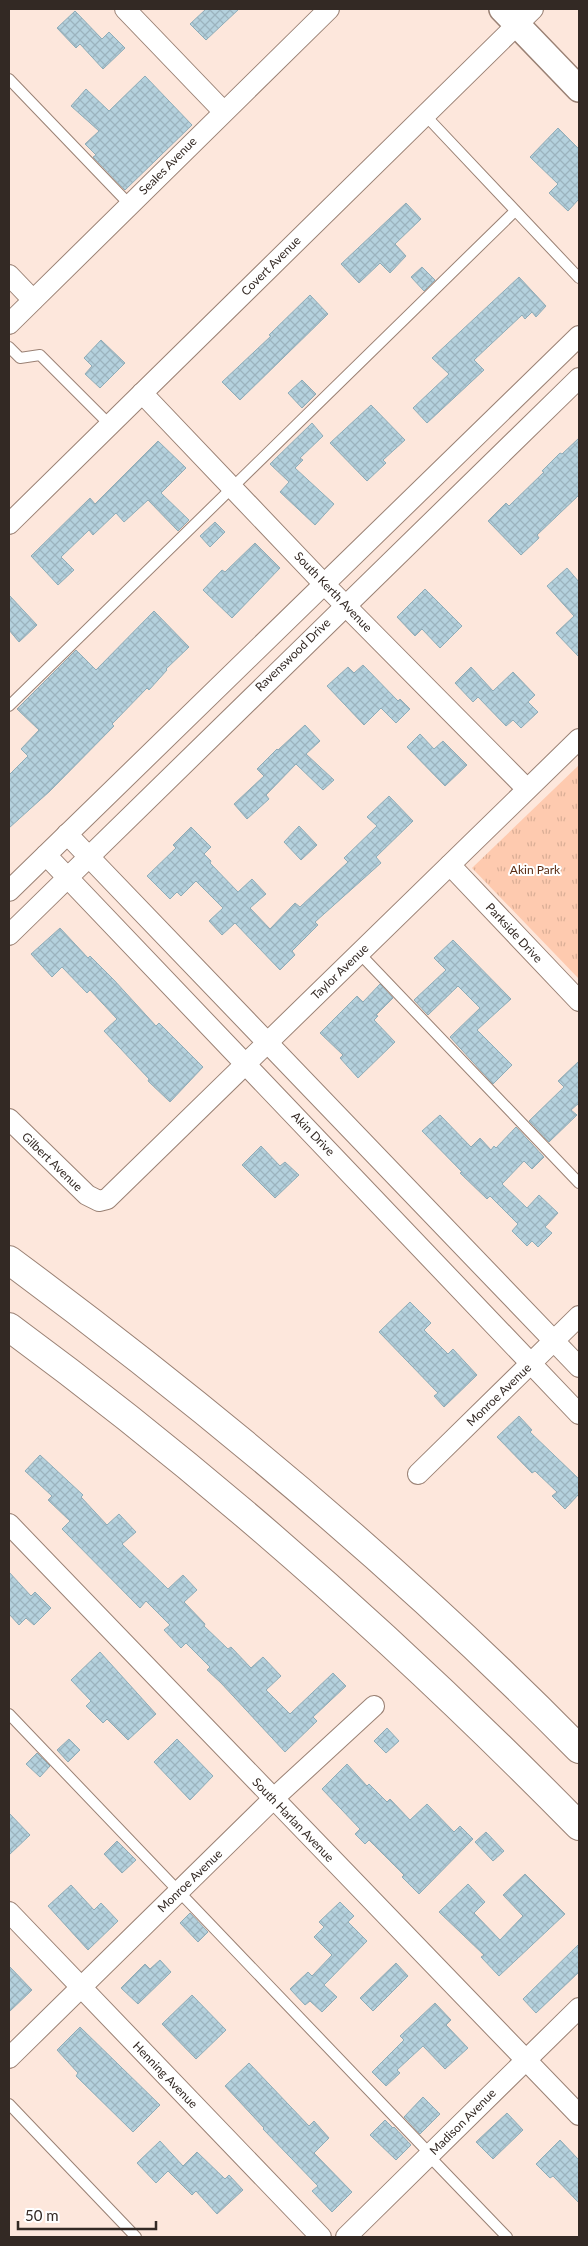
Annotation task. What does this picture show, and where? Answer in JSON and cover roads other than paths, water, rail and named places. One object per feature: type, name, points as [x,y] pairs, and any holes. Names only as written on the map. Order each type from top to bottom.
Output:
[{"type":"highway","points":[[9,1260],[210,1416],[299,1490],[444,1618],[579,1749]]},
{"type":"highway","points":[[9,1327],[160,1443],[284,1548],[412,1662],[488,1734],[579,1826]]},
{"type":"street","points":[[125,9],[223,111]]},
{"type":"street","name":"Seales Avenue","points":[[9,324],[321,11]]},
{"type":"street","points":[[518,14],[579,89]]},
{"type":"street","name":"Covert Avenue","points":[[9,524],[425,115],[518,14]]},
{"type":"street","points":[[9,275],[33,300]]},
{"type":"street","points":[[9,891],[323,583],[579,336]]},
{"type":"street","name":"Ravenswood Drive","points":[[9,935],[579,378]]},
{"type":"street","name":"South Kerth Avenue","points":[[142,394],[323,583],[528,789]]},
{"type":"street","name":"Taylor Avenue","points":[[99,1201],[112,1195],[579,739]]},
{"type":"street","points":[[67,834],[579,1367]]},
{"type":"street","name":"Akin Drive","points":[[46,855],[579,1414]]},
{"type":"street","name":"Parkside Drive","points":[[450,865],[579,1001]]},
{"type":"street","name":"Gilbert Avenue","points":[[9,1119],[74,1185],[90,1198],[99,1201]]},
{"type":"street","name":"Monroe Avenue","points":[[418,1474],[579,1316]]},
{"type":"street","name":"South Harlan Avenue","points":[[9,1524],[273,1800],[579,2115]]},
{"type":"street","name":"Monroe Avenue","points":[[9,2058],[273,1800],[374,1706]]},
{"type":"street","name":"Henning Avenue","points":[[9,1912],[320,2237]]},
{"type":"street","name":"Madison Avenue","points":[[346,2237],[579,2008]]},
{"type":"lane","points":[[9,79],[130,204]]},
{"type":"lane","points":[[425,115],[579,278]]},
{"type":"lane","points":[[9,706],[516,211]]},
{"type":"lane","points":[[9,347],[20,358],[40,355],[110,425]]},
{"type":"lane","points":[[360,953],[579,1183]]},
{"type":"lane","points":[[9,1714],[180,1891],[507,2237]]},
{"type":"lane","points":[[9,2104],[136,2237]]},
{"type":"park label","name":"Akin Park","points":[[535,870]]}]
